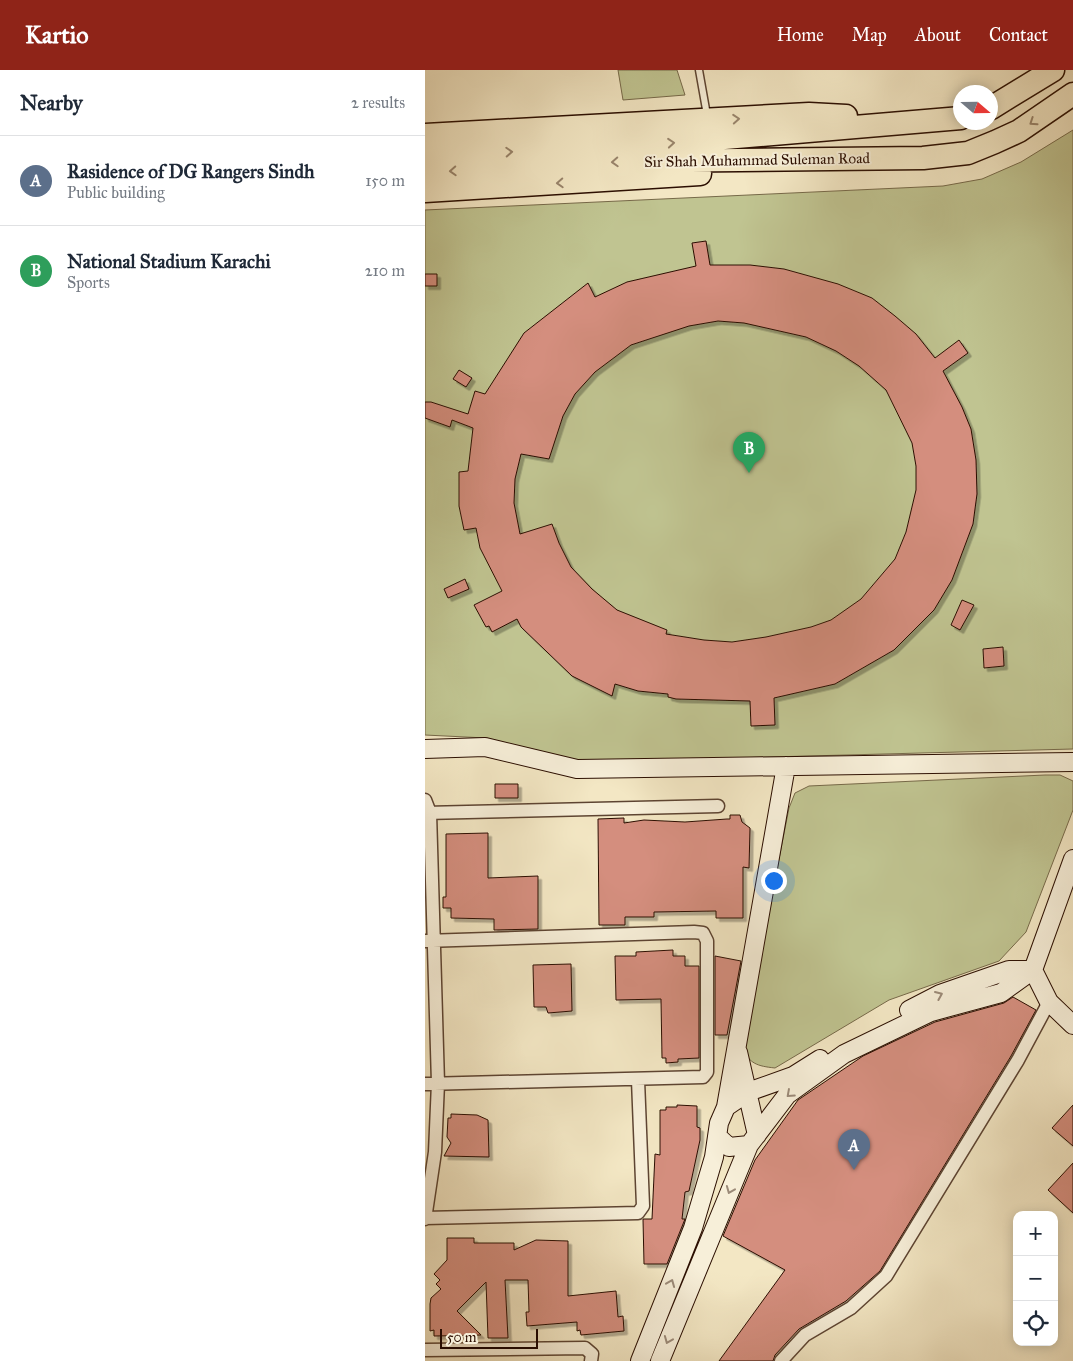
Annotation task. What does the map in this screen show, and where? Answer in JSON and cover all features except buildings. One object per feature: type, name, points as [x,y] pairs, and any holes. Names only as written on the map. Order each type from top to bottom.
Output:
[{"type":"highway","points":[[998,104],[1053,70]]},
{"type":"highway","name":"Sir Shah Muhammad Suleman Road","points":[[425,172],[642,161],[923,158],[968,153],[1019,131],[1073,94]]},
{"type":"highway","points":[[425,135],[809,114],[922,121]]},
{"type":"highway","name":"Sir Shah Muhammad Suleman Road","points":[[425,156],[642,145],[953,119]]},
{"type":"highway","points":[[425,191],[647,178],[923,158]]},
{"type":"street","points":[[425,749],[485,747],[577,769],[1073,762]]},
{"type":"street","points":[[640,1361],[693,1228],[714,1158],[719,1123],[726,1107],[786,766]]},
{"type":"street","points":[[425,800],[427,813],[431,1083],[435,1152],[425,1219],[638,1213],[643,1206],[637,1080]]},
{"type":"street","points":[[427,813],[718,806]]},
{"type":"street","points":[[660,1361],[753,1140],[787,1095],[845,1054],[931,1012],[1001,993],[1033,970],[1073,859]]},
{"type":"street","points":[[429,941],[703,934],[707,941],[707,1072],[703,1077],[694,1079],[431,1083]]},
{"type":"street","points":[[726,1107],[748,1092],[793,1076],[858,1036],[940,994],[1009,970],[1033,970]]},
{"type":"street","points":[[1033,970],[1049,1002],[1073,1025]]},
{"type":"street","points":[[781,1361],[805,1335],[851,1308],[886,1276],[1018,1060],[1049,1002]]},
{"type":"street","points":[[737,1046],[748,1092],[753,1140]]},
{"type":"street","points":[[742,1068],[773,1083]]},
{"type":"street","points":[[717,1136],[729,1147],[753,1140]]},
{"type":"street","points":[[425,1350],[585,1348],[592,1354],[591,1361]]},
{"type":"lane","points":[[699,70],[708,121]]},
{"type":"green space","points":[[618,70],[677,70],[685,95],[623,100]]},
{"type":"green space","points":[[1073,130],[1073,749],[581,762],[486,738],[425,735],[425,210],[943,186],[982,179],[1021,162]]},
{"type":"green space","points":[[1060,775],[1073,781],[1073,810],[1026,932],[999,961],[889,1000],[775,1068],[759,1065],[748,1058],[742,1048],[789,808],[795,793],[809,786]]},
{"type":"place","name":"National Stadium Karachi","points":[[749,473]]},
{"type":"place","name":"Rasidence of DG Rangers Sindh","points":[[854,1170]]}]
